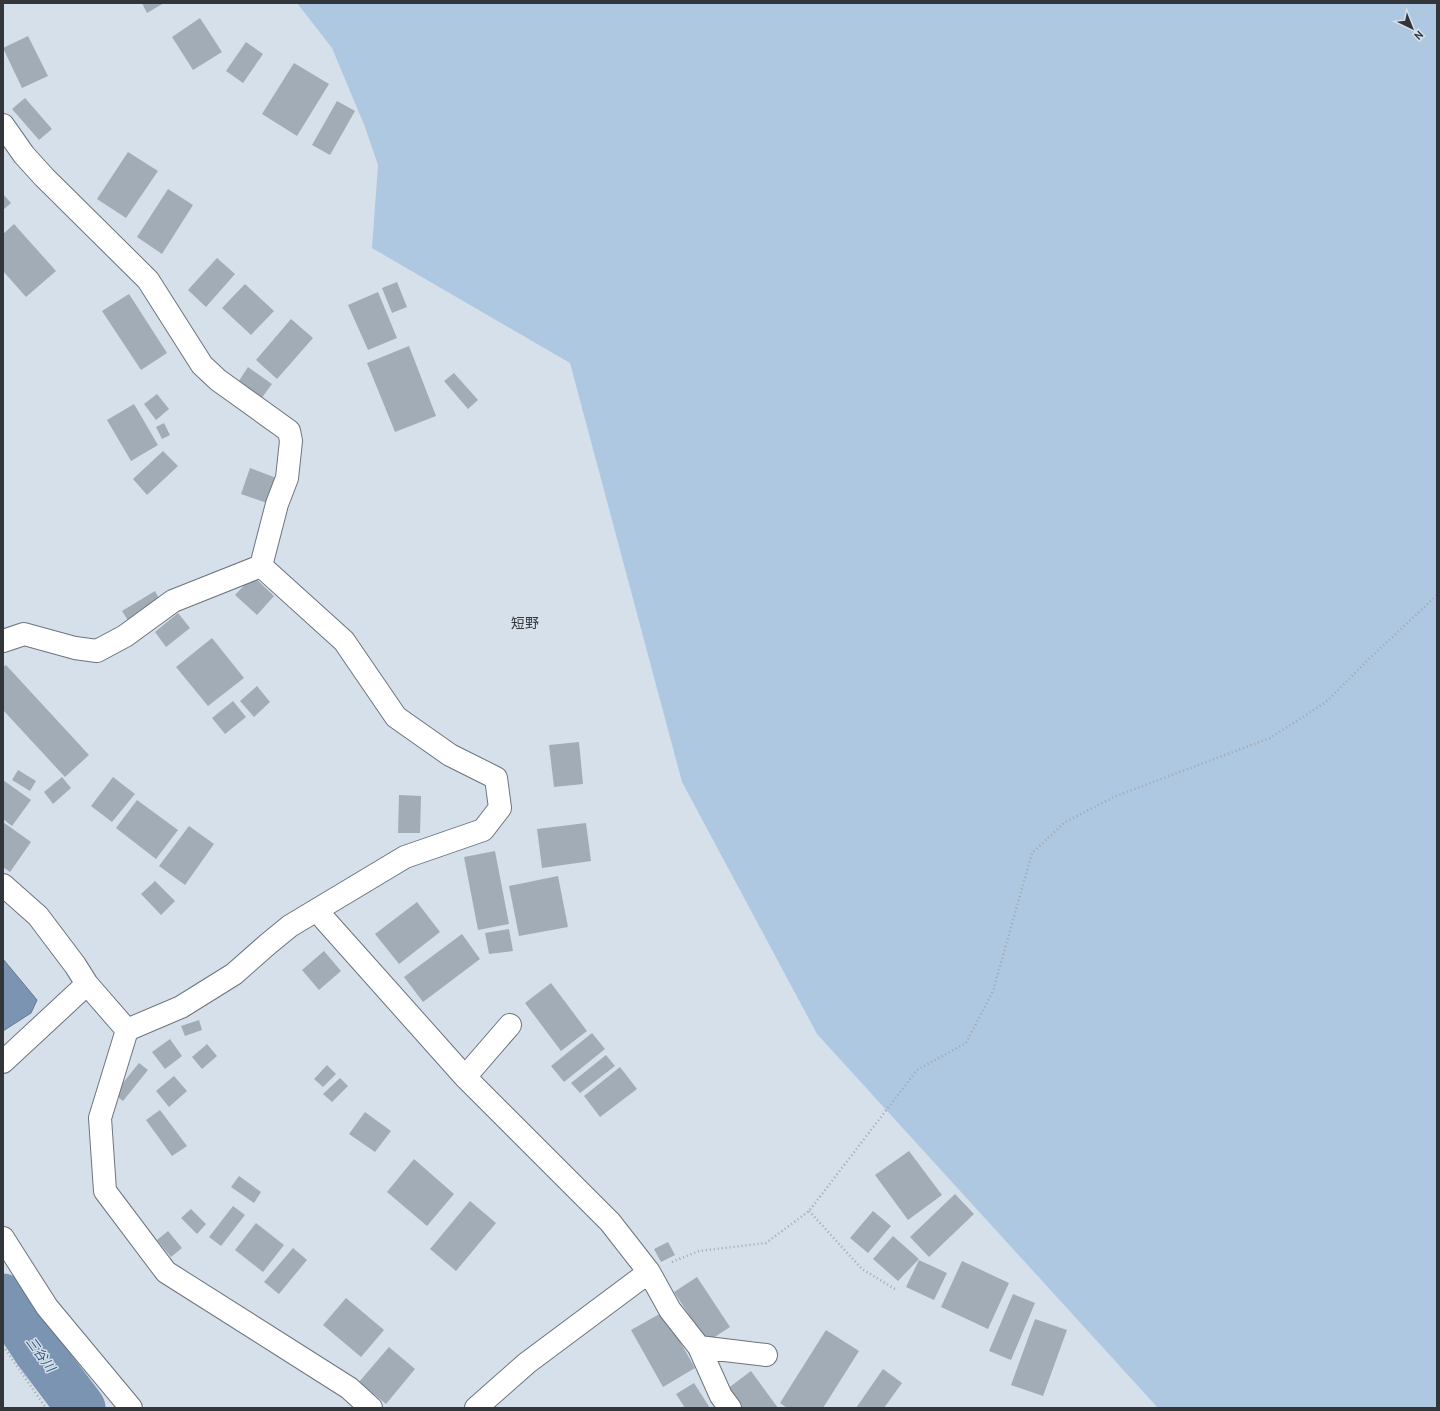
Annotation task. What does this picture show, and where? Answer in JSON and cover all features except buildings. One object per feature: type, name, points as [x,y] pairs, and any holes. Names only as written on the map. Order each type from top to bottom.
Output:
[{"type":"street","points":[[3,125],[24,155],[148,280],[202,365],[218,380],[289,431],[291,441],[287,478],[277,504],[261,566]]},
{"type":"street","points":[[3,641],[24,634],[75,648],[97,651],[125,636],[172,601],[261,566]]},
{"type":"street","points":[[261,566],[344,641],[396,717],[450,755],[496,778],[500,808],[483,830],[405,857],[290,926],[234,974],[181,1007],[127,1030],[100,1118],[105,1191],[166,1272],[349,1388],[371,1408]]},
{"type":"street","points":[[3,885],[38,916],[75,965],[87,984],[127,1030]]},
{"type":"street","points":[[317,911],[466,1077],[610,1222],[649,1272],[670,1310],[699,1348],[721,1396],[730,1408]]},
{"type":"street","points":[[3,1062],[87,984]]},
{"type":"street","points":[[466,1077],[510,1025]]},
{"type":"street","points":[[3,1238],[47,1307],[131,1408]]},
{"type":"street","points":[[476,1408],[527,1363],[649,1272]]},
{"type":"street","points":[[699,1348],[766,1354]]},
{"type":"path","points":[[649,1272],[699,1251],[766,1243],[809,1210],[917,1070],[966,1043],[993,991],[1032,853],[1065,822],[1116,796],[1270,738],[1326,702],[1368,659],[1437,595]]},
{"type":"path","points":[[809,1210],[862,1269],[895,1289]]},
{"type":"path","points":[[3,1346],[46,1408]]},
{"type":"shaded area","points":[[297,3],[1437,3],[1437,1408],[1158,1408],[817,1034],[682,782],[570,363],[372,248],[378,165],[365,127],[332,48]]},
{"type":"shaded area","points":[[3,959],[37,1000],[31,1013],[3,1031]]},
{"type":"waterway","name":"三谷川","points":[[3,1298],[38,1351],[81,1408]]},
{"type":"district","name":"短野","points":[[525,623]]}]
